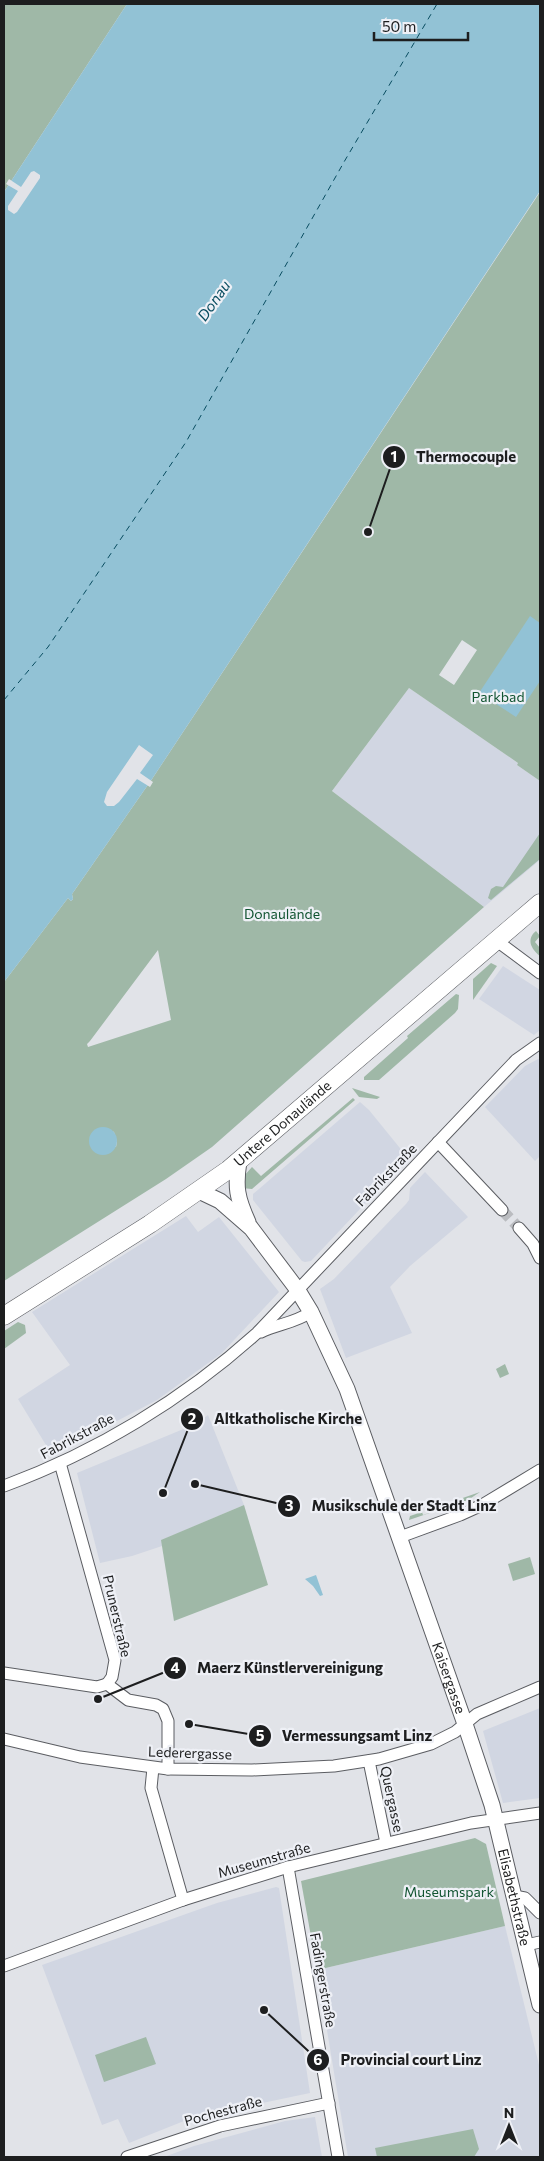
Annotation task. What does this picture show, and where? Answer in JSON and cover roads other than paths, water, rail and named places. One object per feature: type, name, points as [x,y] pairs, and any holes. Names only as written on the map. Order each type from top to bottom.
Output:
[{"type":"main road","name":"Untere Donaulände","points":[[4,1316],[199,1192],[239,1161],[540,903]]},
{"type":"main road","points":[[239,1161],[236,1177],[237,1198],[251,1228]]},
{"type":"main road","points":[[199,1192],[220,1201],[251,1228]]},
{"type":"main road","name":"Kaisergasse","points":[[251,1228],[297,1289],[311,1312],[347,1389],[466,1724],[495,1818]]},
{"type":"main road","name":"Elisabethstraße","points":[[495,1818],[514,1896],[533,1944],[540,2005]]},
{"type":"street","points":[[497,941],[540,973]]},
{"type":"street","name":"Fabrikstraße","points":[[4,1486],[60,1463],[155,1412],[233,1355],[257,1333],[516,1060],[540,1042]]},
{"type":"street","points":[[438,1142],[502,1210]]},
{"type":"street","points":[[519,1228],[533,1244],[540,1258]]},
{"type":"street","name":"Fabrikstraße","points":[[257,1333],[275,1325],[300,1319],[311,1312]]},
{"type":"street","name":"Prunerstraße","points":[[60,1463],[115,1660],[112,1676],[106,1684]]},
{"type":"street","points":[[400,1537],[482,1505],[540,1470]]},
{"type":"street","points":[[4,1673],[96,1687],[106,1684],[128,1700],[156,1705],[163,1709],[168,1722],[168,1769]]},
{"type":"street","name":"Lederergasse","points":[[4,1739],[80,1757],[153,1768],[233,1770],[308,1768],[368,1761],[431,1744],[455,1732],[477,1714],[540,1687]]},
{"type":"street","name":"Quergasse","points":[[368,1761],[386,1843]]},
{"type":"street","points":[[153,1768],[151,1788],[183,1900]]},
{"type":"street","name":"Museumstraße","points":[[4,1966],[183,1900],[288,1867],[495,1818],[540,1813]]},
{"type":"street","name":"Fadingerstraße","points":[[288,1867],[338,2157]]},
{"type":"street","points":[[514,1896],[525,1898],[540,1913]]},
{"type":"street","name":"Pochestraße","points":[[128,2157],[220,2126],[329,2103]]},
{"type":"water","name":"Donau","points":[[127,4],[540,4],[540,191],[152,779],[72,894],[73,899],[71,901],[68,898],[4,982],[4,192]]},
{"type":"water","points":[[530,616],[540,623],[540,681],[516,717],[479,693]]},
{"type":"water","points":[[103,1127],[113,1131],[117,1141],[113,1151],[103,1155],[93,1151],[89,1141],[93,1131]]},
{"type":"water","points":[[316,1575],[323,1595],[320,1596],[305,1579]]},
{"type":"tunnel","points":[[502,1210],[519,1228]]},
{"type":"place","name":"Thermocouple","points":[[368,532]]},
{"type":"place","name":"Musikschule der Stadt Linz","points":[[195,1484]]},
{"type":"place","name":"Altkatholische Kirche","points":[[163,1493]]},
{"type":"place","name":"Maerz Künstlervereinigung","points":[[98,1699]]},
{"type":"place","name":"Vermessungsamt Linz","points":[[189,1724]]},
{"type":"place","name":"Provincial court Linz","points":[[264,2010]]},
{"type":"park label","name":"Parkbad","points":[[498,697]]},
{"type":"park label","name":"Donaulände","points":[[282,914]]},
{"type":"park label","name":"Museumspark","points":[[449,1892]]}]
